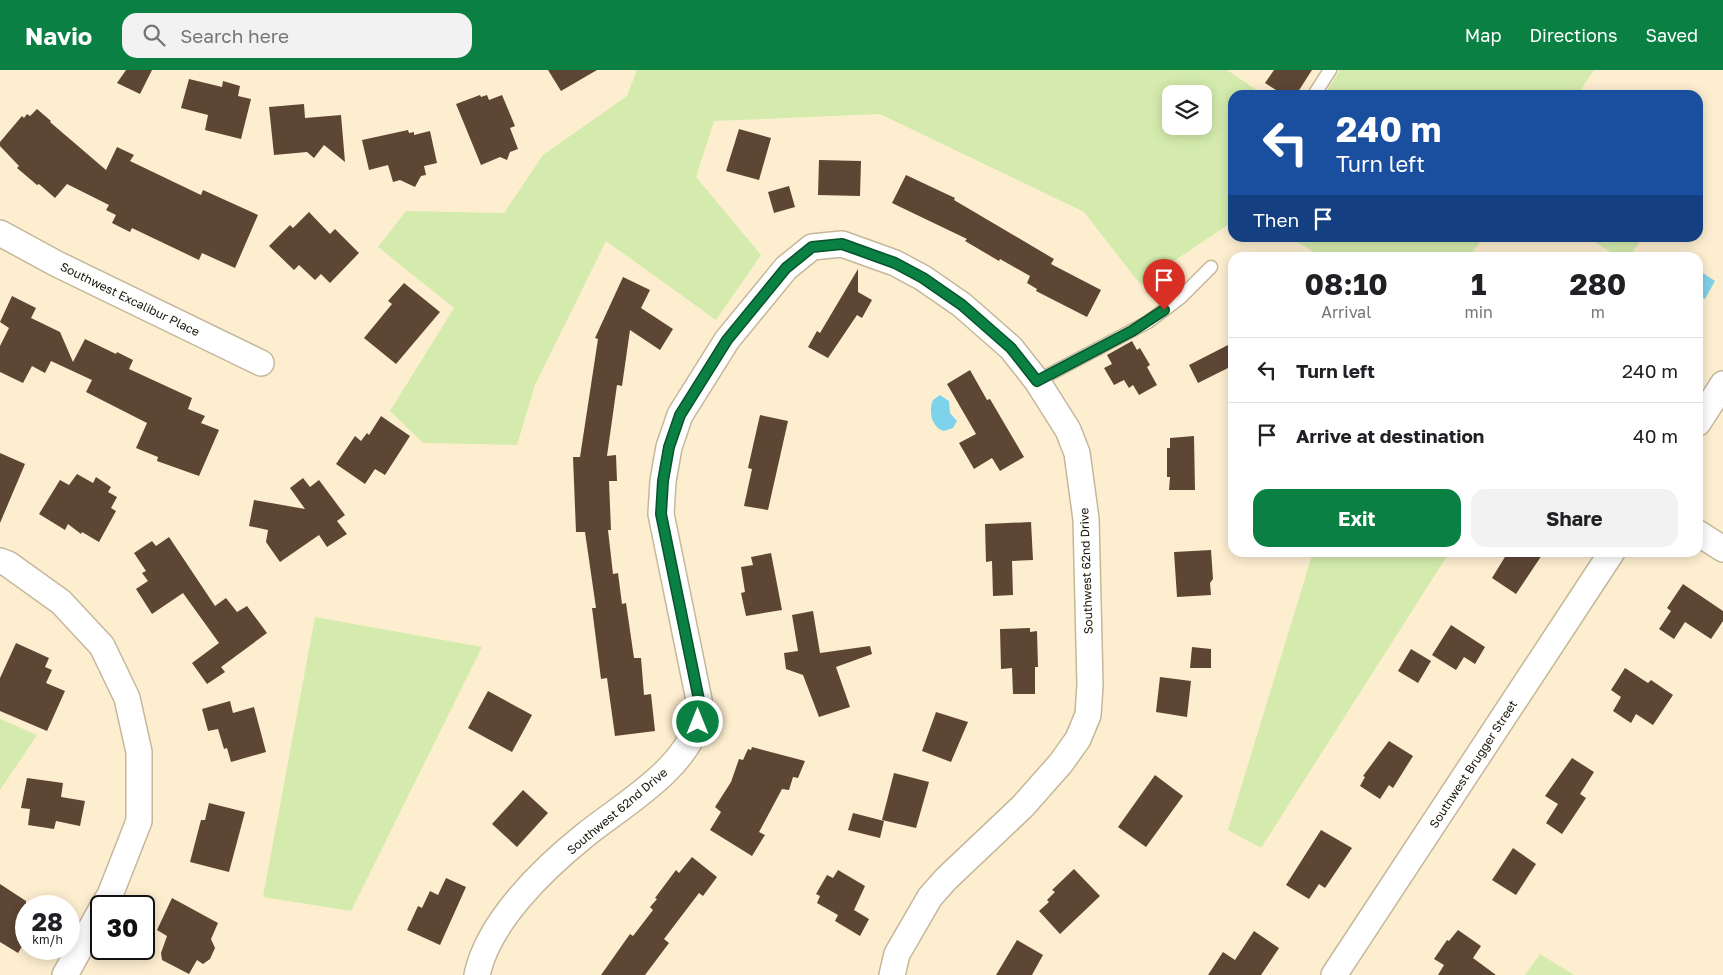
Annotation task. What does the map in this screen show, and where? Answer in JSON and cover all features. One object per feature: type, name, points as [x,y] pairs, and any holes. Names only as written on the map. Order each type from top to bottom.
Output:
[{"type":"street","name":"Southwest Excalibur Place","points":[[0,233],[57,264],[261,363]]},
{"type":"street","name":"Southwest 62nd Drive","points":[[477,975],[491,938],[526,890],[583,837],[656,782],[677,759],[698,722],[699,700],[661,514],[663,481],[669,447],[680,415],[727,340],[786,268],[812,247],[842,244],[895,263],[923,278],[962,305],[1011,348],[1037,381],[1068,430],[1077,452],[1086,519],[1090,685],[1088,715],[1078,739],[1061,763],[1023,806],[946,879],[930,897],[897,954],[892,975]]},
{"type":"street","points":[[1703,415],[1723,384]]},
{"type":"street","points":[[1703,536],[1723,549]]},
{"type":"street","name":"Southwest Brugger Street","points":[[1334,975],[1609,557]]},
{"type":"street","points":[[0,561],[8,564],[61,602],[102,646],[127,698],[139,752],[138,821],[109,895]]},
{"type":"street","points":[[65,975],[90,930]]},
{"type":"lane","points":[[1317,90],[1330,70]]},
{"type":"lane","points":[[1037,381],[1148,322],[1180,298],[1211,267]]},
{"type":"green space","points":[[637,70],[1227,70],[1257,90],[1228,90],[1228,225],[1140,284],[1084,212],[880,114],[714,121],[696,177],[761,255],[716,320],[606,241],[535,385],[517,445],[423,443],[390,411],[454,308],[378,247],[406,211],[504,213],[543,155],[627,96]]},
{"type":"green space","points":[[1340,70],[1594,70],[1580,90],[1327,90]]},
{"type":"green space","points":[[1298,242],[1480,242],[1473,252],[1314,252]]},
{"type":"green space","points":[[1595,242],[1639,242],[1633,252],[1611,252]]},
{"type":"green space","points":[[1311,557],[1446,557],[1261,848],[1228,830]]},
{"type":"green space","points":[[315,617],[482,647],[351,911],[263,897]]},
{"type":"green space","points":[[0,719],[37,735],[0,790]]},
{"type":"green space","points":[[1540,954],[1574,975],[1525,975]]},
{"type":"water","points":[[1703,273],[1715,281],[1705,299],[1703,298]]},
{"type":"water","points":[[940,395],[949,401],[950,413],[957,421],[953,428],[944,431],[934,423],[931,414],[933,400]]},
{"type":"building","points":[[126,70],[152,70],[140,94],[117,83]]},
{"type":"building","points":[[548,70],[597,70],[561,91]]},
{"type":"building","points":[[1274,70],[1312,70],[1299,90],[1276,90],[1265,83]]},
{"type":"building","points":[[189,79],[222,87],[223,81],[240,86],[238,96],[251,99],[241,139],[205,130],[208,115],[181,108]]},
{"type":"building","points":[[480,95],[481,97],[487,95],[489,100],[502,95],[515,126],[510,128],[518,149],[510,152],[507,160],[500,157],[481,165],[456,104]]},
{"type":"building","points":[[304,104],[305,118],[341,115],[345,162],[324,145],[314,158],[307,152],[274,155],[269,107]]},
{"type":"building","points":[[37,109],[106,170],[117,147],[134,155],[130,161],[201,195],[203,190],[258,215],[235,268],[202,253],[199,260],[132,228],[130,232],[112,223],[116,215],[106,210],[109,205],[67,184],[55,198],[39,184],[37,185],[17,168],[19,166],[0,146],[0,142],[22,116],[24,118],[27,114],[30,116]]},
{"type":"building","points":[[739,129],[771,138],[759,180],[726,171]]},
{"type":"building","points":[[408,130],[409,133],[414,132],[414,135],[430,131],[437,163],[424,166],[426,175],[421,176],[415,187],[400,180],[393,182],[388,165],[369,170],[362,140]]},
{"type":"building","points":[[819,160],[861,161],[860,196],[818,195]]},
{"type":"building","points":[[906,175],[955,198],[954,200],[1054,259],[1051,264],[1101,290],[1087,317],[1036,291],[1037,289],[1027,283],[1030,276],[965,241],[967,239],[892,203]]},
{"type":"building","points":[[789,186],[795,207],[774,213],[768,192]]},
{"type":"building","points":[[309,212],[330,234],[335,229],[359,253],[330,283],[321,274],[315,280],[299,265],[294,270],[269,246],[290,225],[293,228]]},
{"type":"building","points":[[858,269],[858,292],[872,300],[862,318],[857,315],[828,358],[808,347],[817,331],[820,333]]},
{"type":"building","points":[[623,277],[650,290],[641,308],[673,329],[660,350],[630,330],[622,386],[617,385],[607,456],[616,455],[617,481],[609,481],[611,530],[608,530],[613,574],[618,573],[622,604],[626,603],[634,658],[641,658],[644,695],[651,694],[655,731],[615,736],[607,678],[601,679],[592,608],[596,608],[585,532],[576,532],[573,457],[580,457],[598,339],[595,338]]},
{"type":"building","points":[[404,283],[440,312],[396,364],[364,338],[392,304],[388,301]]},
{"type":"building","points":[[12,296],[36,308],[31,318],[60,332],[73,362],[85,339],[133,360],[129,369],[192,398],[188,409],[205,416],[201,423],[219,430],[199,476],[157,461],[158,457],[136,448],[147,423],[86,392],[92,380],[51,361],[45,373],[32,366],[23,383],[0,372],[0,346],[9,328],[0,322]]},
{"type":"building","points":[[1132,341],[1137,350],[1140,348],[1150,365],[1147,367],[1157,385],[1139,395],[1133,385],[1129,388],[1124,380],[1114,385],[1104,368],[1112,364],[1107,355]]},
{"type":"building","points":[[1228,345],[1228,368],[1198,383],[1189,365]]},
{"type":"building","points":[[970,370],[987,400],[990,399],[1024,457],[1000,471],[992,458],[974,469],[959,443],[976,434],[947,384]]},
{"type":"building","points":[[760,415],[788,421],[768,510],[744,506],[752,469],[748,468]]},
{"type":"building","points":[[381,416],[410,436],[385,475],[375,469],[365,484],[336,464],[355,436],[361,441],[367,433],[369,435]]},
{"type":"building","points":[[1194,436],[1195,490],[1169,490],[1170,477],[1167,477],[1167,448],[1170,448],[1170,438]]},
{"type":"building","points":[[0,453],[25,464],[0,523]]},
{"type":"building","points":[[77,474],[93,483],[96,477],[111,487],[108,492],[117,497],[111,508],[116,511],[99,542],[82,532],[81,534],[68,524],[65,530],[39,514],[60,480],[69,485]]},
{"type":"building","points":[[303,478],[310,487],[319,480],[345,515],[337,521],[347,534],[327,547],[319,535],[280,562],[266,542],[268,530],[249,526],[254,500],[305,509],[290,488]]},
{"type":"building","points":[[1031,522],[1033,560],[1012,561],[1013,595],[993,596],[992,561],[986,562],[985,524]]},
{"type":"building","points":[[169,537],[215,606],[226,598],[237,612],[247,606],[267,633],[221,667],[225,672],[207,684],[192,663],[219,643],[183,593],[152,614],[136,589],[148,581],[142,573],[146,571],[134,553],[152,541],[156,546]]},
{"type":"building","points":[[1211,550],[1213,579],[1210,583],[1211,595],[1177,597],[1174,552]]},
{"type":"building","points":[[771,553],[782,610],[746,616],[741,593],[745,592],[741,567],[753,565],[751,557]]},
{"type":"building","points":[[1505,557],[1541,557],[1516,594],[1492,578]]},
{"type":"building","points":[[1683,584],[1723,611],[1723,621],[1711,639],[1685,622],[1674,639],[1659,629],[1671,611],[1667,608]]},
{"type":"building","points":[[813,611],[820,653],[870,646],[872,654],[836,667],[850,707],[819,717],[803,675],[786,669],[784,653],[798,651],[792,615]]},
{"type":"building","points":[[1451,625],[1485,647],[1475,664],[1464,657],[1456,670],[1432,655]]},
{"type":"building","points":[[1030,628],[1030,632],[1037,631],[1038,667],[1035,667],[1035,694],[1013,694],[1012,668],[1001,669],[1000,629]]},
{"type":"building","points":[[16,643],[49,658],[45,667],[52,670],[46,683],[65,691],[47,731],[0,711],[0,678]]},
{"type":"building","points":[[1192,647],[1211,649],[1211,668],[1190,668]]},
{"type":"building","points":[[1411,649],[1431,661],[1418,683],[1398,671]]},
{"type":"building","points":[[1625,668],[1648,683],[1651,680],[1673,695],[1653,725],[1636,714],[1631,723],[1613,711],[1621,697],[1611,690]]},
{"type":"building","points":[[1160,677],[1191,681],[1187,717],[1156,712]]},
{"type":"building","points":[[488,691],[532,715],[512,752],[468,728]]},
{"type":"building","points":[[230,701],[233,713],[254,707],[266,752],[231,762],[227,748],[224,749],[218,729],[208,731],[202,709]]},
{"type":"building","points":[[936,712],[968,722],[951,762],[922,751]]},
{"type":"building","points":[[1389,741],[1413,756],[1393,788],[1389,785],[1380,799],[1360,786],[1365,777],[1363,776]]},
{"type":"building","points":[[752,747],[805,761],[798,778],[793,777],[789,790],[782,789],[759,832],[765,835],[752,856],[710,830],[721,812],[715,807],[731,782],[739,759],[743,760],[748,749],[751,750]]},
{"type":"building","points":[[1572,758],[1594,772],[1580,794],[1586,798],[1562,834],[1546,823],[1558,804],[1545,796]]},
{"type":"building","points":[[894,773],[929,782],[916,828],[882,820]]},
{"type":"building","points":[[1155,775],[1183,796],[1146,847],[1118,827]]},
{"type":"building","points":[[27,778],[63,783],[61,797],[85,801],[80,826],[56,821],[54,829],[28,825],[30,809],[21,808]]},
{"type":"building","points":[[523,790],[548,813],[517,847],[492,824]]},
{"type":"building","points":[[209,803],[245,812],[229,872],[190,862],[201,820],[205,820]]},
{"type":"building","points":[[853,813],[884,821],[880,838],[848,830]]},
{"type":"building","points":[[1321,830],[1352,848],[1325,888],[1319,884],[1309,899],[1286,885]]},
{"type":"building","points":[[1513,848],[1536,864],[1516,895],[1492,880]]},
{"type":"building","points":[[692,857],[717,877],[703,896],[699,893],[664,939],[669,943],[645,975],[601,975],[630,934],[633,936],[653,910],[650,907],[657,899],[655,898],[676,870],[679,873]]},
{"type":"building","points":[[1074,869],[1100,896],[1060,934],[1039,911],[1049,902],[1047,900],[1055,892],[1052,890]]},
{"type":"building","points":[[838,870],[865,886],[854,910],[869,919],[860,936],[835,921],[838,915],[817,903],[820,896],[816,894],[827,875],[833,878]]},
{"type":"building","points":[[446,878],[466,887],[440,945],[407,930],[418,906],[422,908],[430,891],[438,895]]},
{"type":"building","points":[[0,884],[17,895],[15,895],[15,951],[0,942]]},
{"type":"building","points":[[172,898],[218,923],[211,939],[215,948],[210,959],[203,964],[197,960],[189,974],[162,960],[161,953],[167,936],[157,930]]},
{"type":"building","points":[[1458,930],[1481,946],[1473,958],[1496,975],[1438,975],[1444,965],[1434,959],[1447,940],[1449,941]]},
{"type":"building","points":[[1254,931],[1279,948],[1261,975],[1208,975],[1223,952],[1235,960]]},
{"type":"building","points":[[1017,940],[1043,955],[1032,975],[996,975]]},
{"type":"route","points":[[698,722],[699,700],[691,669],[661,514],[663,481],[669,447],[680,415],[727,340],[786,268],[812,247],[842,244],[895,263],[923,278],[962,305],[1011,348],[1037,381],[1115,341],[1148,322],[1164,310]]}]
